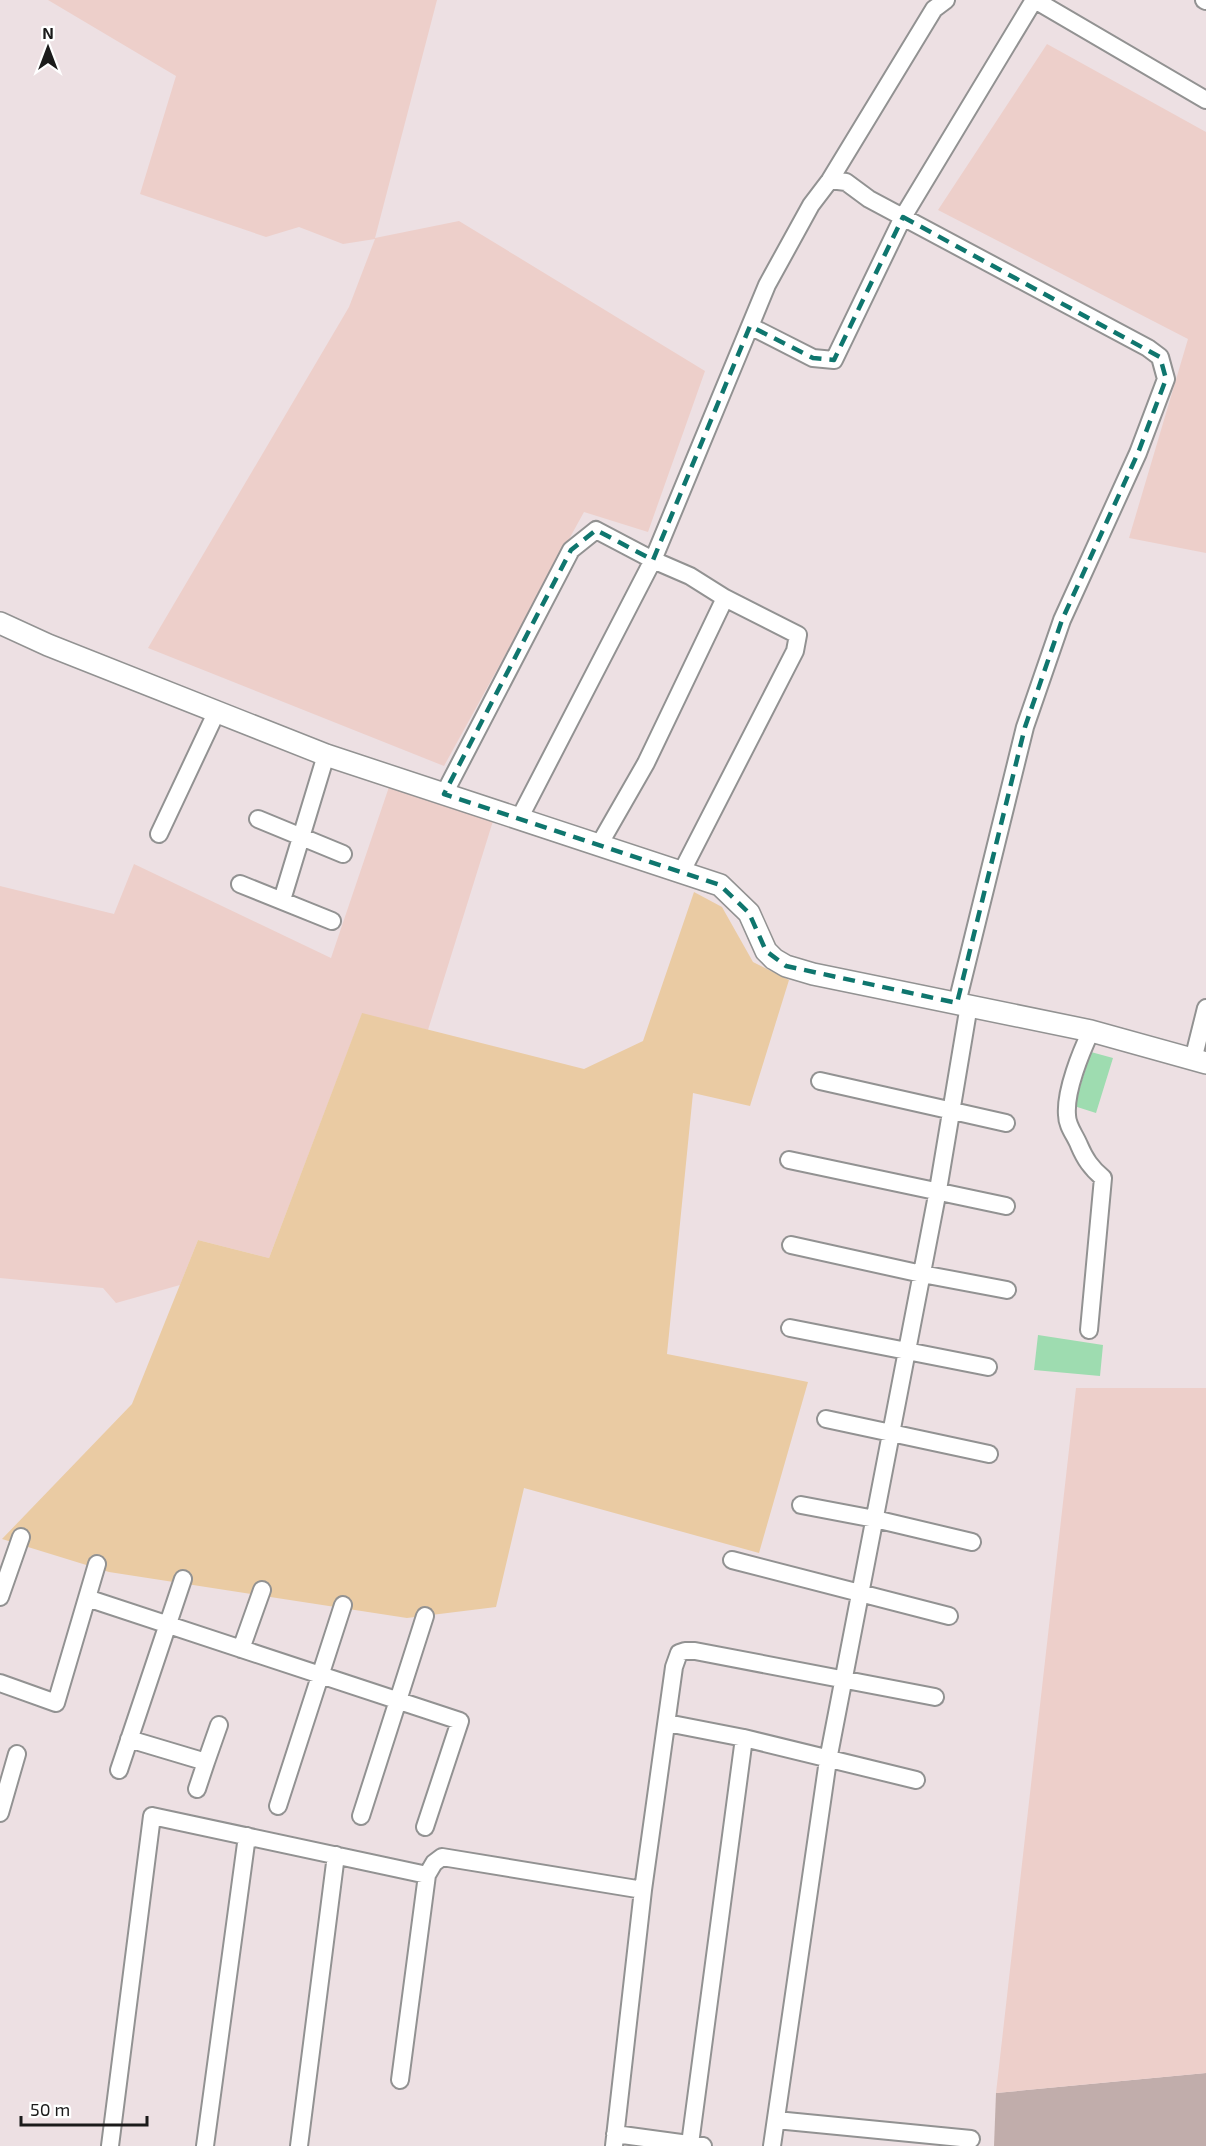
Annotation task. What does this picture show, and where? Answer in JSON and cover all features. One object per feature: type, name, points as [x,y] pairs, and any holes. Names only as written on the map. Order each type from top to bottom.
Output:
[{"type":"street","points":[[519,819],[653,560],[767,285],[811,205],[830,180],[934,9],[946,0]]},
{"type":"street","points":[[750,326],[813,358],[834,360],[903,217],[1035,0],[1206,100]]},
{"type":"street","points":[[772,2146],[828,1760],[938,1190],[952,1112],[963,1004],[990,864],[1025,727],[1062,620],[1138,453],[1166,379],[1160,357],[1148,348],[869,199],[846,182],[830,180]]},
{"type":"street","points":[[444,794],[571,550],[596,530],[653,560],[690,576],[725,598],[798,635],[795,651],[681,873]]},
{"type":"street","points":[[599,845],[646,763],[725,598]]},
{"type":"street","points":[[0,622],[48,645],[326,755],[720,885],[749,913],[766,951],[786,966],[813,974],[1091,1031],[1200,1062],[1206,1008]]},
{"type":"street","points":[[159,834],[217,711]]},
{"type":"street","points":[[282,900],[326,755]]},
{"type":"street","points":[[258,819],[344,854]]},
{"type":"street","points":[[240,884],[332,921]]},
{"type":"street","points":[[1089,1330],[1103,1178],[1092,1168],[1084,1155],[1069,1126],[1066,1114],[1070,1090],[1091,1031]]},
{"type":"street","points":[[820,1081],[1006,1123]]},
{"type":"street","points":[[789,1160],[1006,1206]]},
{"type":"street","points":[[791,1245],[1007,1290]]},
{"type":"street","points":[[790,1329],[988,1367]]},
{"type":"street","points":[[826,1419],[989,1454]]},
{"type":"street","points":[[801,1505],[875,1519],[972,1542]]},
{"type":"street","points":[[0,1597],[21,1537]]},
{"type":"street","points":[[732,1560],[949,1616]]},
{"type":"street","points":[[0,1683],[56,1703],[97,1564]]},
{"type":"street","points":[[119,1770],[183,1579]]},
{"type":"street","points":[[241,1649],[262,1590]]},
{"type":"street","points":[[87,1598],[460,1721],[425,1827]]},
{"type":"street","points":[[278,1806],[343,1605]]},
{"type":"street","points":[[361,1816],[425,1616]]},
{"type":"street","points":[[744,1738],[697,2145],[615,2140],[643,1890],[676,1659],[679,1653],[685,1651],[935,1697]]},
{"type":"street","points":[[667,1723],[744,1738],[916,1780]]},
{"type":"street","points":[[197,1789],[219,1725]]},
{"type":"street","points":[[129,1739],[207,1762]]},
{"type":"street","points":[[1,1808],[17,1754]]},
{"type":"street","points":[[110,2146],[152,1816],[427,1875]]},
{"type":"street","points":[[205,2146],[247,1836]]},
{"type":"street","points":[[299,2146],[336,1855]]},
{"type":"street","points":[[400,2080],[427,1875],[434,1863],[442,1857],[643,1890]]},
{"type":"street","points":[[776,2120],[971,2139]]},
{"type":"highlighted area","points":[[903,217],[1160,357],[1166,379],[1138,453],[1062,620],[1025,727],[957,1003],[786,966],[766,951],[749,913],[720,885],[444,794],[571,550],[596,530],[653,560],[750,326],[813,358],[834,360]]},
{"type":"shaded area","points":[[48,0],[437,0],[375,238],[459,221],[705,371],[648,532],[584,512],[444,766],[148,648],[349,307],[375,239],[343,244],[299,227],[266,237],[140,194],[176,76]]},
{"type":"shaded area","points":[[1047,44],[1206,132],[1206,553],[1129,538],[1188,339],[938,210]]},
{"type":"shaded area","points":[[391,781],[493,821],[428,1030],[362,1014],[269,1258],[198,1240],[180,1285],[116,1303],[103,1288],[0,1278],[0,886],[114,914],[134,864],[331,958]]},
{"type":"shaded area","points":[[694,892],[722,907],[753,962],[789,980],[750,1106],[693,1093],[667,1354],[808,1382],[759,1553],[524,1488],[496,1607],[407,1618],[109,1572],[2,1539],[132,1404],[198,1240],[269,1258],[362,1013],[584,1069],[643,1041]]},
{"type":"shaded area","points":[[1091,1052],[1113,1058],[1096,1113],[1074,1106]]},
{"type":"shaded area","points":[[1038,1335],[1103,1345],[1100,1376],[1034,1370]]},
{"type":"shaded area","points":[[1076,1388],[1206,1388],[1206,2073],[996,2093]]},
{"type":"shaded area","points":[[1206,2073],[1206,2146],[994,2146],[996,2093]]}]
